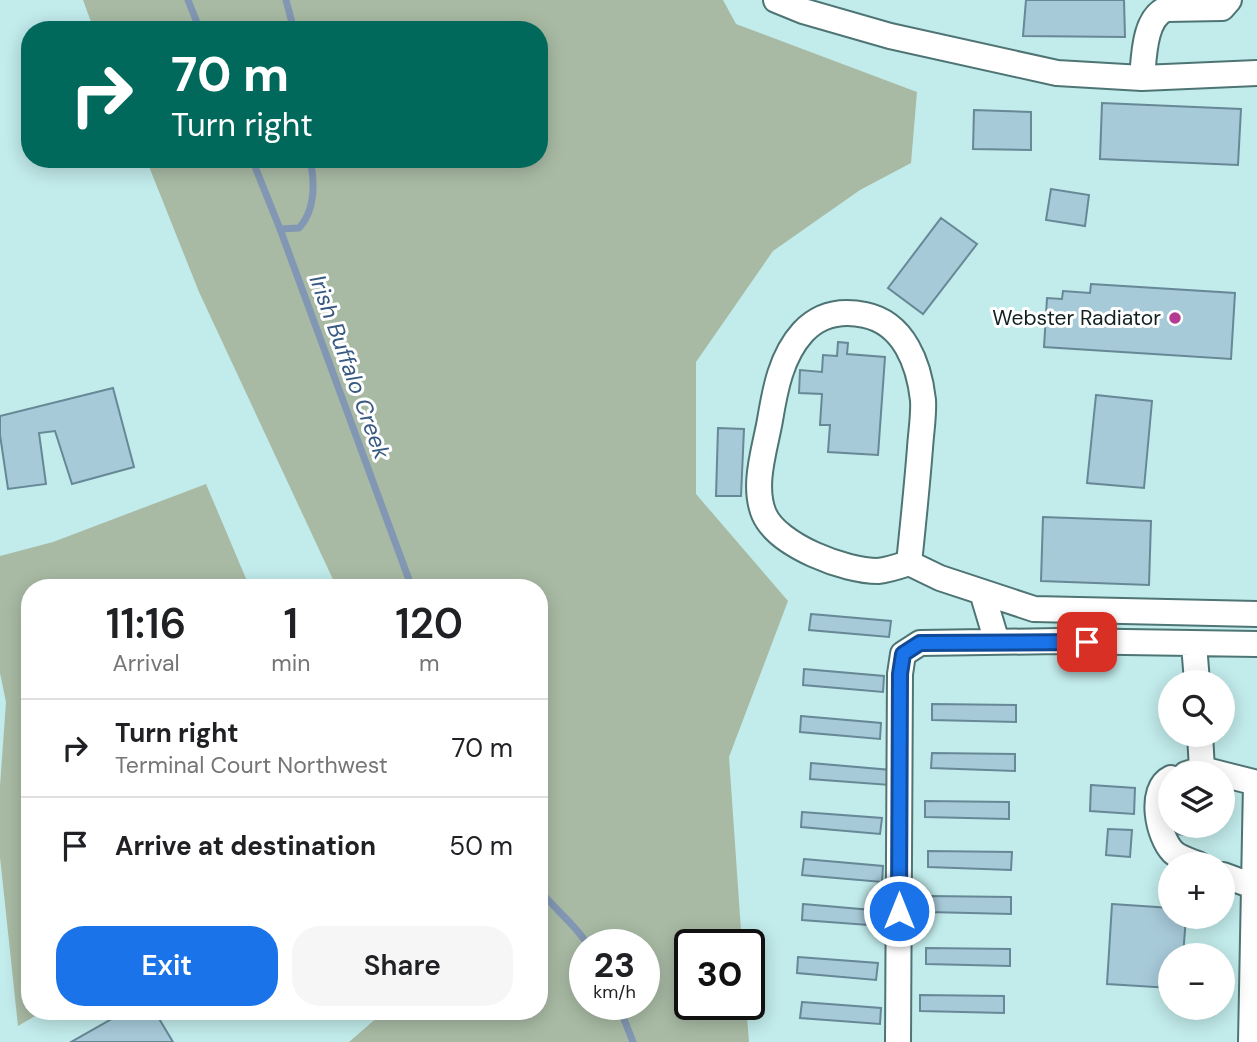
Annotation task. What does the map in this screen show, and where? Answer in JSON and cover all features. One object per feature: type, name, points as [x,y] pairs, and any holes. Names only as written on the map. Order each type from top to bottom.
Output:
[{"type":"street","points":[[776,0],[803,11],[890,36],[1057,73],[1142,78],[1257,73]]},
{"type":"street","points":[[1142,78],[1147,42],[1159,12],[1166,9],[1222,8],[1229,0]]},
{"type":"street","points":[[909,564],[923,401],[914,360],[897,331],[872,316],[849,311],[822,316],[802,333],[784,362],[773,399],[759,483],[764,514],[780,534],[800,550],[846,565],[878,570],[909,564],[940,578],[1034,609],[1257,614]]},
{"type":"street","points":[[982,592],[997,642]]},
{"type":"street","points":[[898,1042],[900,687],[903,654],[920,643],[1257,644]]},
{"type":"street","points":[[1194,643],[1196,670]]},
{"type":"street","points":[[1235,779],[1256,783],[1251,1042]]},
{"type":"street","points":[[1235,883],[1255,896]]},
{"type":"green space","points":[[83,0],[723,0],[736,24],[917,92],[911,163],[860,190],[773,251],[696,362],[696,494],[788,601],[729,757],[741,929],[674,929],[674,1020],[747,1020],[749,1042],[349,1042],[374,1020],[548,1020],[548,579],[333,579],[199,292],[150,168],[548,168],[548,21],[91,21]]},
{"type":"green space","points":[[206,484],[246,579],[21,579],[21,1020],[28,1020],[18,1026],[0,857],[0,786],[6,702],[0,673],[0,556],[53,542]]},
{"type":"building","points":[[1026,0],[1124,0],[1125,37],[1023,36]]},
{"type":"building","points":[[1102,103],[1241,109],[1238,165],[1100,159]]},
{"type":"building","points":[[974,110],[1031,112],[1031,150],[973,149]]},
{"type":"building","points":[[1051,189],[1089,195],[1085,226],[1046,220]]},
{"type":"building","points":[[941,218],[977,244],[923,314],[888,288]]},
{"type":"building","points":[[1091,284],[1235,293],[1231,359],[1044,347],[1047,298],[1062,299],[1063,291],[1090,293]]},
{"type":"building","points":[[838,342],[848,343],[847,354],[885,357],[878,455],[828,452],[830,425],[820,425],[822,394],[799,393],[800,370],[822,372],[823,355],[837,356]]},
{"type":"building","points":[[113,388],[134,467],[72,484],[55,431],[39,433],[46,484],[8,489],[0,416]]},
{"type":"building","points":[[1096,395],[1152,401],[1144,488],[1087,483]]},
{"type":"building","points":[[718,428],[744,429],[741,496],[716,496]]},
{"type":"building","points":[[1043,517],[1151,521],[1149,585],[1041,581]]},
{"type":"building","points":[[811,614],[891,621],[889,637],[809,630]]},
{"type":"building","points":[[804,669],[884,676],[883,692],[803,685]]},
{"type":"building","points":[[932,704],[1016,705],[1016,722],[932,720]]},
{"type":"building","points":[[801,716],[881,723],[880,739],[800,732]]},
{"type":"building","points":[[932,753],[1015,754],[1015,771],[931,768]]},
{"type":"building","points":[[811,763],[891,770],[890,785],[810,779]]},
{"type":"building","points":[[1091,785],[1135,788],[1134,814],[1090,811]]},
{"type":"building","points":[[925,801],[1009,802],[1009,819],[925,817]]},
{"type":"building","points":[[802,812],[882,818],[880,834],[801,827]]},
{"type":"building","points":[[1108,829],[1132,830],[1130,857],[1106,855]]},
{"type":"building","points":[[928,851],[1012,852],[1011,870],[928,867]]},
{"type":"building","points":[[804,859],[883,866],[882,882],[802,875]]},
{"type":"building","points":[[928,896],[1011,897],[1011,914],[928,912]]},
{"type":"building","points":[[803,904],[883,911],[882,926],[802,920]]},
{"type":"building","points":[[1112,904],[1158,907],[1158,929],[1185,929],[1184,943],[1158,943],[1158,987],[1107,984]]},
{"type":"building","points":[[926,948],[1010,949],[1010,966],[926,964]]},
{"type":"building","points":[[798,957],[878,963],[876,980],[797,973]]},
{"type":"building","points":[[920,995],[1004,996],[1004,1013],[920,1011]]},
{"type":"building","points":[[802,1002],[881,1008],[880,1024],[800,1018]]},
{"type":"building","points":[[110,1020],[160,1020],[173,1042],[71,1042]]},
{"type":"waterway","name":"Irish Buffalo Creek","points":[[188,0],[196,21]]},
{"type":"waterway","points":[[286,0],[292,21]]},
{"type":"waterway","name":"Irish Buffalo Creek","points":[[256,168],[409,579]]},
{"type":"waterway","points":[[280,229],[299,228],[305,221],[313,195],[312,168]]},
{"type":"waterway","name":"Irish Buffalo Creek","points":[[548,900],[576,929]]},
{"type":"waterway","name":"Irish Buffalo Creek","points":[[624,1020],[633,1042]]},
{"type":"place","name":"Webster Radiator","points":[[1175,318]]},
{"type":"route","points":[[899,911],[900,674],[903,654],[920,643],[1087,642]]}]
